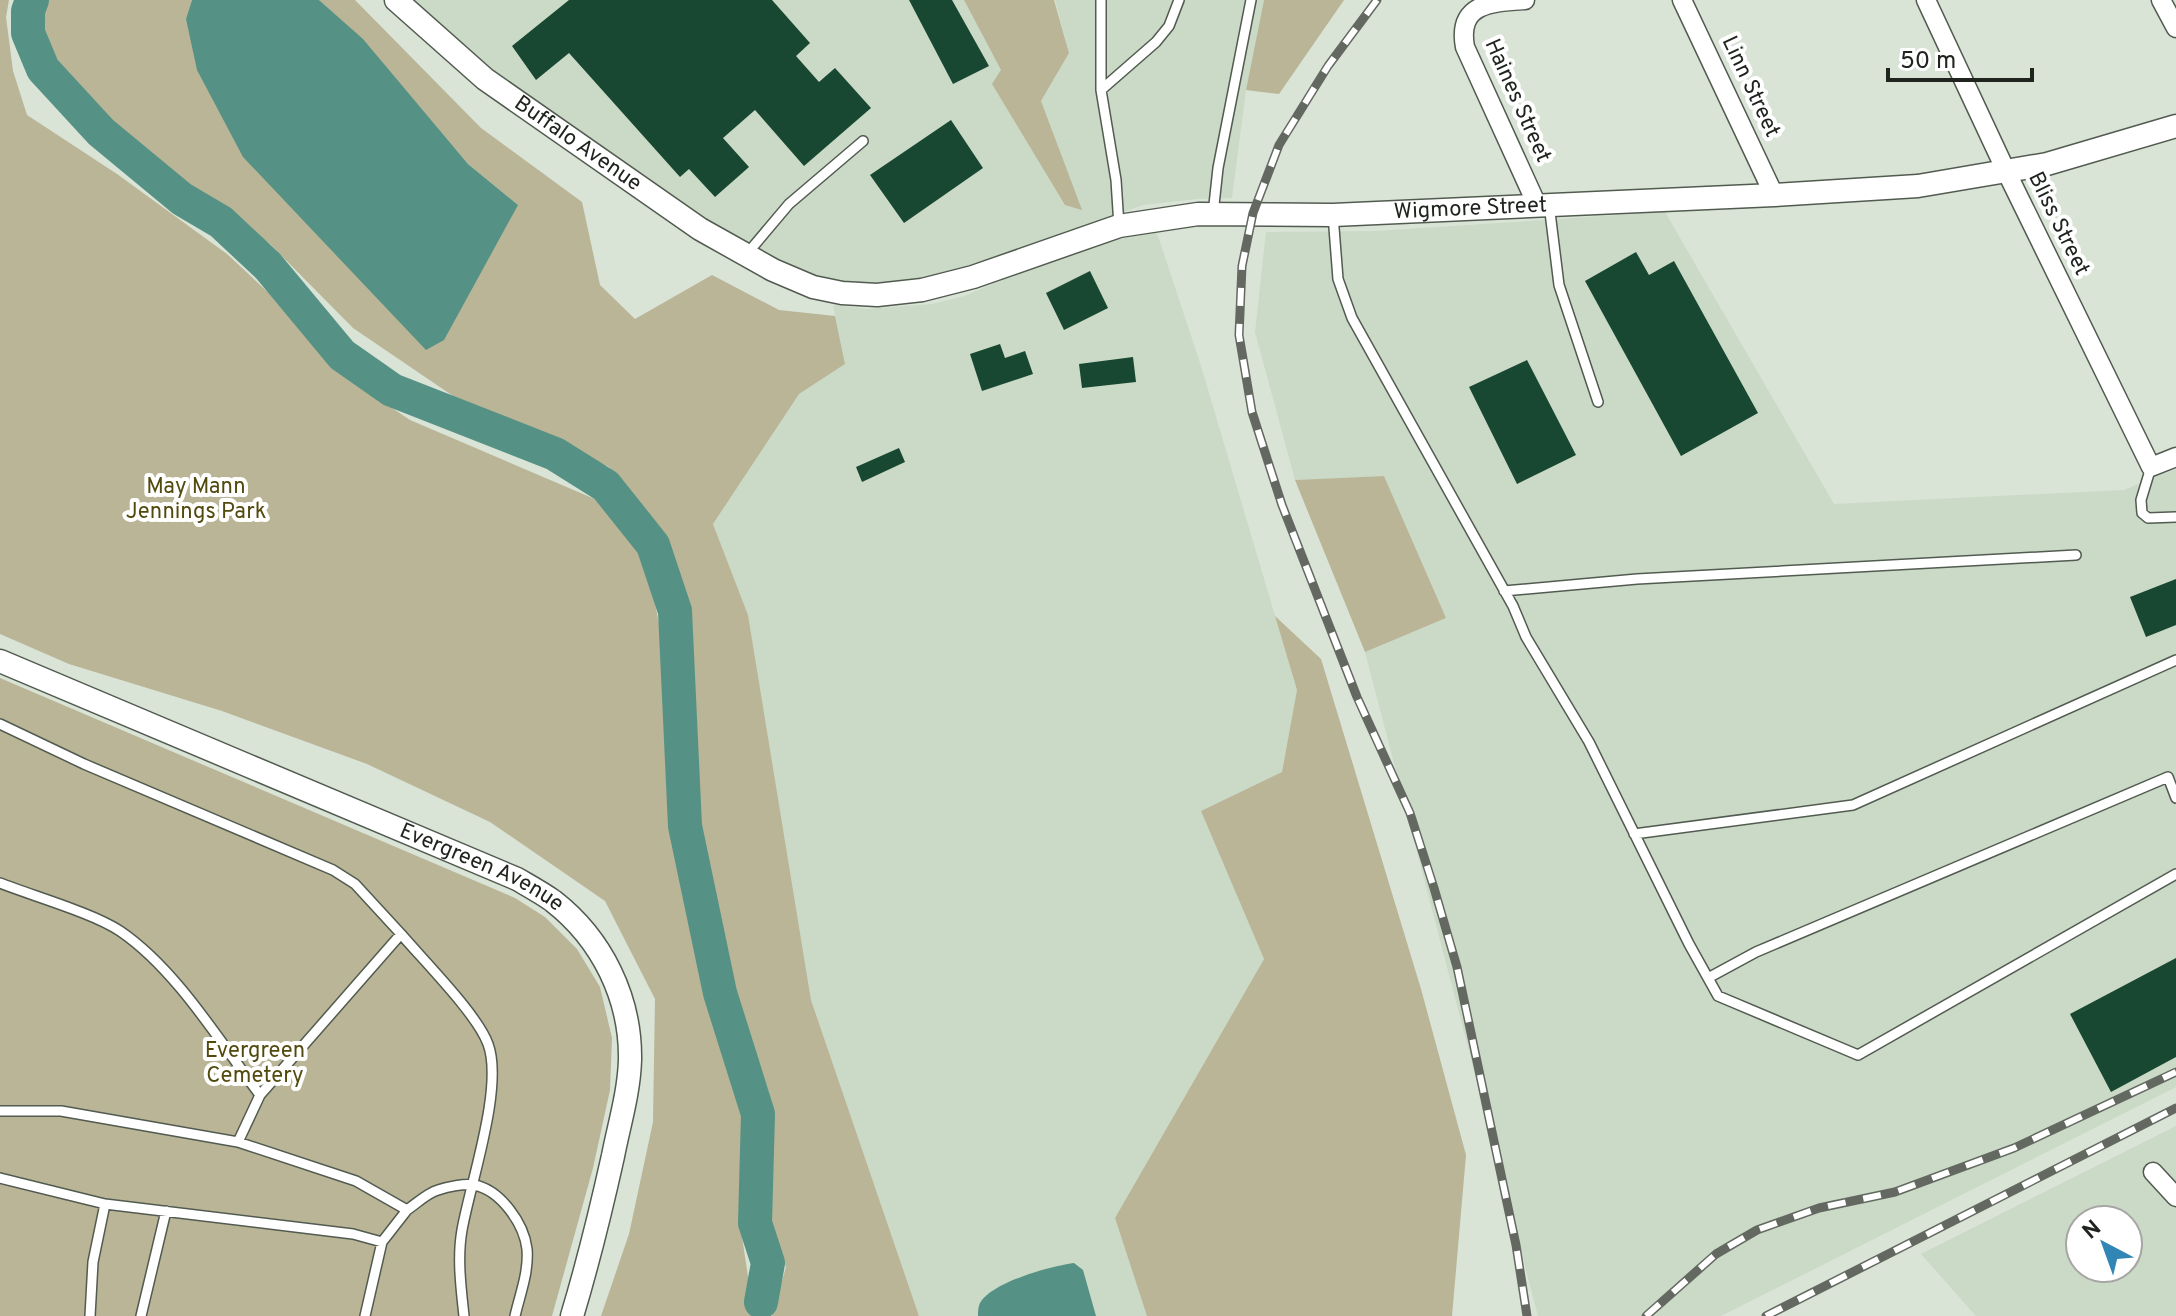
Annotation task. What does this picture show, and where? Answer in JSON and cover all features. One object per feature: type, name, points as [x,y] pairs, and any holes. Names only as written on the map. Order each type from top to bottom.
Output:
[{"type":"street","name":"Haines Street","points":[[1525,0],[1494,2],[1480,7],[1468,16],[1462,34],[1465,47],[1543,204]]},
{"type":"street","name":"Linn Street","points":[[1682,0],[1774,195]]},
{"type":"street","name":"Bliss Street","points":[[1926,0],[2151,467]]},
{"type":"street","points":[[2161,0],[2176,28]]},
{"type":"street","name":"Buffalo Avenue","points":[[407,3],[485,79],[509,97],[700,229],[773,270]]},
{"type":"street","name":"Wigmore Street","points":[[773,270],[813,287],[877,295],[922,290],[973,277],[1119,226],[1213,214],[1333,215],[1918,186],[2047,164],[2176,126]]},
{"type":"street","points":[[2151,467],[2176,457]]},
{"type":"street","name":"Evergreen Avenue","points":[[0,661],[517,879],[552,901],[577,923],[610,969],[621,997],[629,1033],[630,1063],[593,1245],[572,1316]]},
{"type":"street","points":[[2153,1172],[2176,1197]]},
{"type":"lane","points":[[1101,0],[1101,90],[1116,180],[1119,226]]},
{"type":"lane","points":[[1101,90],[1156,42],[1169,26],[1179,0]]},
{"type":"lane","points":[[1213,214],[1218,168],[1251,0]]},
{"type":"lane","points":[[746,255],[789,204],[863,141]]},
{"type":"lane","points":[[1543,204],[1559,285],[1598,402]]},
{"type":"lane","points":[[1333,215],[1338,279],[1352,318],[1504,591],[1526,637],[1589,742],[1718,996],[1858,1055],[2176,874]]},
{"type":"lane","points":[[2151,467],[2140,507],[2142,513],[2148,518],[2176,517]]},
{"type":"lane","points":[[1504,591],[1652,578],[2076,555]]},
{"type":"lane","points":[[1634,834],[1853,805],[2176,660]]},
{"type":"lane","points":[[0,724],[84,764],[333,870],[355,884],[472,1018],[488,1043],[494,1071],[474,1184],[461,1232],[460,1279],[464,1316]]},
{"type":"lane","points":[[1708,978],[1756,952],[2172,775],[2176,798]]},
{"type":"lane","points":[[0,883],[119,930],[151,958],[181,991],[260,1095]]},
{"type":"lane","points":[[238,1142],[260,1095],[401,934]]},
{"type":"lane","points":[[0,1111],[61,1111],[238,1142],[356,1181],[407,1210]]},
{"type":"lane","points":[[0,1178],[105,1204],[353,1234],[382,1242]]},
{"type":"lane","points":[[365,1316],[382,1242],[407,1210],[435,1190],[474,1184],[494,1194],[510,1209],[527,1246],[527,1270],[515,1316]]},
{"type":"lane","points":[[90,1316],[93,1262],[105,1204]]},
{"type":"lane","points":[[141,1316],[166,1211]]},
{"type":"shaded area","points":[[413,0],[964,0],[1081,210],[1041,101],[1069,53],[1055,0],[1264,0],[1246,90],[1232,198],[1143,205],[954,274],[915,283],[873,286],[832,281],[785,266],[710,225],[490,69]]},
{"type":"shaded area","points":[[1665,212],[1834,504],[2124,490],[2176,469],[2176,1087],[1721,1316],[1538,1316],[1365,652],[1446,618],[1384,476],[1295,480],[1255,332],[1266,232],[1377,231]]},
{"type":"shaded area","points":[[1157,233],[1201,366],[1297,690],[1282,772],[1201,811],[1264,959],[1115,1218],[1147,1316],[919,1316],[811,1000],[748,615],[713,524],[799,394],[845,364],[833,305],[867,309],[932,304],[964,296],[1074,250]]},
{"type":"shaded area","points":[[2176,1126],[2176,1316],[1976,1316],[1921,1254]]},
{"type":"green space","name":"May Mann Jennings Park","points":[[0,0],[9,0],[6,17],[13,71],[27,115],[117,174],[227,254],[302,324],[350,380],[410,420],[597,500],[646,558],[668,669],[673,835],[698,948],[742,1100],[739,1217],[754,1316],[601,1316],[629,1234],[653,1122],[655,999],[605,901],[490,822],[367,764],[222,711],[69,664],[0,634]]},
{"type":"green space","points":[[47,0],[192,0],[186,20],[518,205],[468,164],[363,40],[319,0],[355,0],[481,128],[582,202],[600,285],[635,319],[712,275],[779,310],[835,316],[845,364],[799,394],[713,524],[748,615],[811,1000],[919,1316],[772,1316],[786,1267],[764,1219],[769,1093],[731,978],[698,825],[687,612],[663,534],[609,467],[456,398],[353,328],[270,244],[191,189],[106,117],[50,51],[37,24],[46,9]]},
{"type":"green space","points":[[964,0],[1054,0],[1069,53],[1041,101],[1082,210],[1065,205],[992,84],[1001,70]]},
{"type":"green space","points":[[1264,0],[1344,0],[1279,94],[1246,90]]},
{"type":"green space","points":[[1384,476],[1446,618],[1365,652],[1295,480]]},
{"type":"green space","points":[[1275,616],[1321,659],[1421,989],[1466,1155],[1452,1316],[1147,1316],[1115,1218],[1264,959],[1201,811],[1282,772],[1297,690]]},
{"type":"green space","name":"Evergreen Cemetery","points":[[0,678],[515,898],[545,917],[577,949],[600,987],[612,1038],[610,1090],[593,1168],[552,1316],[0,1316]]},
{"type":"water","points":[[192,0],[319,0],[363,39],[468,164],[518,205],[444,340],[426,350],[243,157],[197,70],[186,19]]},
{"type":"water","points":[[1074,1263],[1083,1270],[1096,1316],[978,1316],[980,1303],[997,1288],[1037,1271]]},
{"type":"building","points":[[569,0],[772,0],[810,43],[796,56],[819,82],[835,68],[871,108],[804,166],[755,110],[723,138],[749,167],[715,197],[689,169],[680,177],[569,53],[536,80],[512,46]]},
{"type":"building","points":[[909,0],[952,0],[989,66],[953,84]]},
{"type":"building","points":[[951,120],[983,168],[904,223],[870,175]]},
{"type":"building","points":[[1636,252],[1649,275],[1674,261],[1758,413],[1681,456],[1585,281]]},
{"type":"building","points":[[1090,271],[1108,308],[1064,330],[1046,293]]},
{"type":"building","points":[[1000,344],[1005,358],[1025,351],[1033,374],[982,391],[970,354]]},
{"type":"building","points":[[1133,357],[1136,382],[1082,388],[1079,364]]},
{"type":"building","points":[[1527,360],[1576,455],[1517,484],[1469,387]]},
{"type":"building","points":[[899,448],[905,462],[862,482],[856,467]]},
{"type":"building","points":[[2176,579],[2176,625],[2146,637],[2130,597]]},
{"type":"building","points":[[2176,958],[2176,1057],[2111,1092],[2070,1014]]},
{"type":"waterway","points":[[32,0],[28,11],[28,33],[43,69],[101,132],[182,199],[221,222],[268,266],[342,355],[392,390],[555,454],[606,486],[653,545],[675,611],[685,826],[720,993],[758,1114],[755,1223],[768,1263],[761,1302]]},
{"type":"railway","points":[[1377,0],[1328,66],[1279,145],[1253,213],[1242,266],[1239,335],[1252,412],[1282,505],[1357,697],[1410,813],[1434,888],[1457,967],[1516,1245],[1527,1316]]},
{"type":"railway","points":[[1646,1316],[1716,1254],[1757,1230],[1819,1208],[1895,1192],[2014,1148],[2176,1072]]},
{"type":"railway","points":[[1766,1316],[2176,1108]]}]
